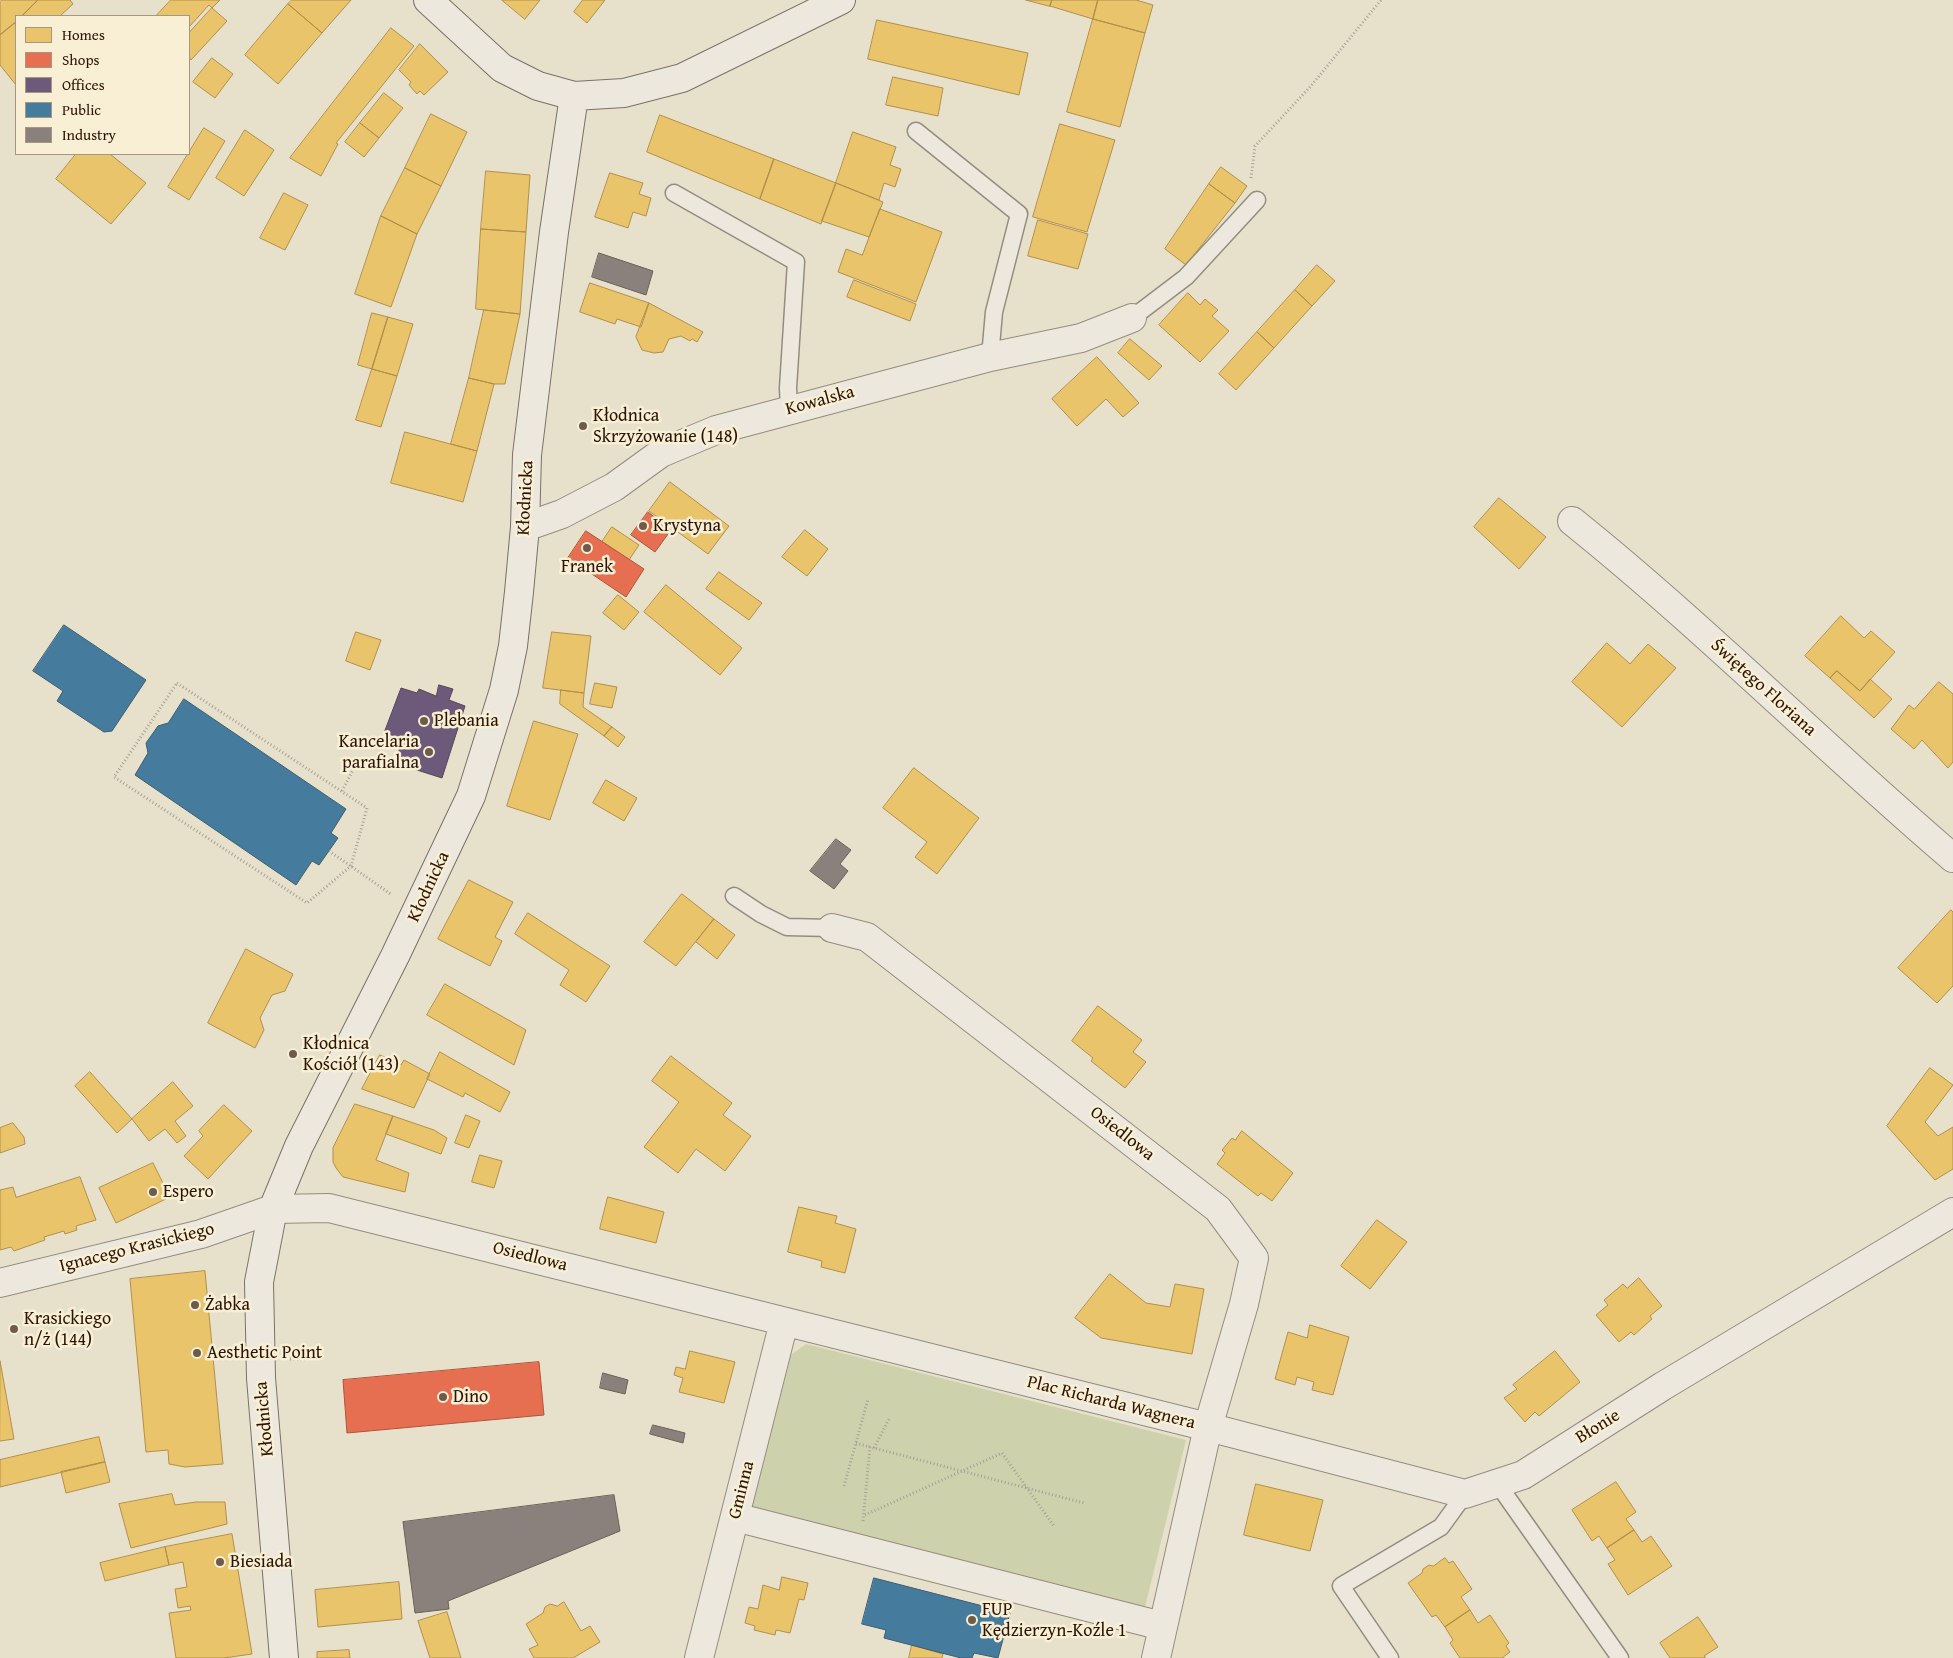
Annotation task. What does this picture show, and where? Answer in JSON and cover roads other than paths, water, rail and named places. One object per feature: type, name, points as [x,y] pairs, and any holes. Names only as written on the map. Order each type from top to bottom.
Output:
[{"type":"street","points":[[428,0],[502,68],[538,86],[574,96],[624,92],[682,78],[841,0]]},
{"type":"street","name":"Kłodnicka","points":[[284,1658],[261,1378],[259,1282],[273,1209],[316,1110],[396,956],[471,796],[488,746],[508,673],[515,628],[525,527],[527,455],[554,232],[574,96]]},
{"type":"street","name":"Kowalska","points":[[525,527],[562,514],[614,487],[661,453],[716,430],[990,357],[1081,338],[1132,318]]},
{"type":"street","name":"Świętego Floriana","points":[[1572,521],[1633,570],[1890,804],[1953,858]]},
{"type":"street","name":"Osiedlowa","points":[[832,928],[867,937],[1218,1208],[1254,1258],[1244,1304],[1208,1428]]},
{"type":"street","name":"Osiedlowa","points":[[273,1209],[329,1208],[784,1322]]},
{"type":"street","name":"Ignacego Krasickiego","points":[[0,1283],[201,1234],[273,1209]]},
{"type":"street","name":"Błonie","points":[[1465,1494],[1523,1475],[1663,1386],[1953,1212]]},
{"type":"street","name":"Plac Richarda Wagnera","points":[[784,1322],[1208,1428],[1156,1658]]},
{"type":"street","name":"Gminna","points":[[699,1658],[784,1322]]},
{"type":"street","points":[[1208,1428],[1465,1494]]},
{"type":"street","points":[[735,1517],[1162,1626]]},
{"type":"lane","points":[[916,131],[1019,214],[994,312],[990,357]]},
{"type":"lane","points":[[674,193],[796,262],[788,388],[789,409]]},
{"type":"lane","points":[[1132,318],[1186,277],[1257,200]]},
{"type":"lane","points":[[734,896],[761,914],[787,927],[832,928]]},
{"type":"lane","points":[[1497,1483],[1620,1658]]},
{"type":"lane","points":[[1390,1658],[1341,1586],[1441,1527],[1465,1494]]},
{"type":"place","name":"Kłodnica Skrzyżowanie (148)","points":[[583,426]]},
{"type":"place","name":"Krystyna","points":[[643,526]]},
{"type":"place","name":"Franek","points":[[587,548]]},
{"type":"place","name":"Plebania","points":[[424,721]]},
{"type":"place","name":"Kancelaria parafialna","points":[[429,752]]},
{"type":"place","name":"Kłodnica Kościół (143)","points":[[293,1054]]},
{"type":"place","name":"Espero","points":[[153,1192]]},
{"type":"place","name":"Żabka","points":[[195,1305]]},
{"type":"place","name":"Krasickiego n/ż (144)","points":[[14,1329]]},
{"type":"place","name":"Aesthetic Point","points":[[197,1353]]},
{"type":"place","name":"Dino","points":[[443,1397]]},
{"type":"place","name":"Biesiada","points":[[220,1562]]},
{"type":"place","name":"FUP Kędzierzyn-Koźle 1","points":[[972,1620]]}]
